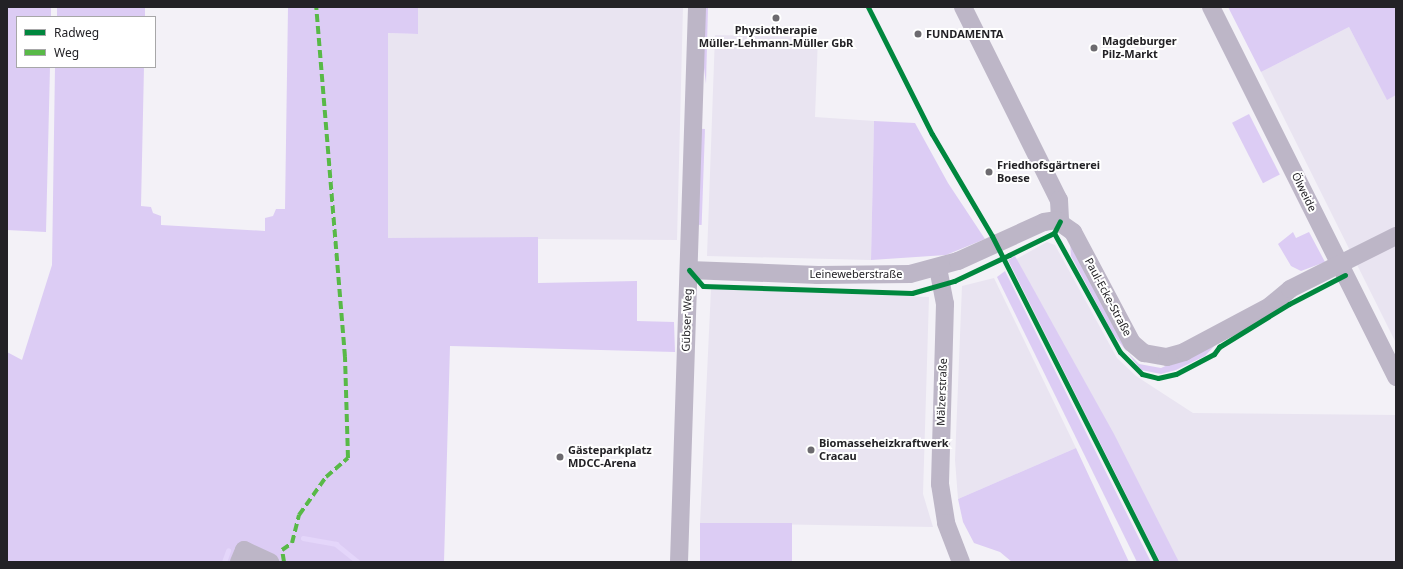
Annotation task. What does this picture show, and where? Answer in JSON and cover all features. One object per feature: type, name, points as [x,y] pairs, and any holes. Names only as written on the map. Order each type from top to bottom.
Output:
[{"type":"street","name":"Gübser Weg","points":[[679,562],[697,7]]},
{"type":"street","points":[[963,7],[1059,200],[1060,221]]},
{"type":"street","name":"Ölweide","points":[[1211,7],[1396,377]]},
{"type":"street","name":"Leineweberstraße","points":[[688,270],[880,276],[938,268],[978,254],[1044,222],[1060,221]]},
{"type":"street","name":"Paul-Ecke-Straße","points":[[1060,221],[1073,232],[1127,336],[1144,353],[1159,358],[1184,352],[1270,306],[1290,289],[1396,236]]},
{"type":"street","name":"Mälzerstraße","points":[[938,268],[945,304],[940,484],[946,523],[962,562]]},
{"type":"street","points":[[239,562],[244,550],[270,562]]},
{"type":"shaded area","points":[[7,7],[51,7],[51,16],[16,16],[16,68],[50,68],[46,232],[7,230]]},
{"type":"shaded area","points":[[57,7],[145,7],[145,16],[57,16]]},
{"type":"shaded area","points":[[288,7],[418,7],[418,34],[388,33],[388,238],[538,237],[538,283],[637,281],[637,321],[674,322],[675,352],[450,346],[444,562],[7,562],[7,352],[22,360],[52,265],[55,68],[144,68],[141,206],[151,207],[153,213],[161,216],[161,225],[265,231],[265,218],[273,216],[276,209],[285,209]]},
{"type":"shaded area","points":[[418,7],[683,7],[677,240],[388,238],[388,33],[418,34]]},
{"type":"shaded area","points":[[704,7],[708,7],[706,84],[703,60]]},
{"type":"shaded area","points":[[1228,7],[1396,7],[1396,95],[1387,100],[1349,27],[1261,72]]},
{"type":"shaded area","points":[[1349,27],[1387,99],[1396,95],[1396,343],[1261,72]]},
{"type":"shaded area","points":[[715,35],[818,37],[815,117],[874,121],[871,260],[707,256]]},
{"type":"shaded area","points":[[1249,114],[1280,175],[1263,183],[1232,123]]},
{"type":"shaded area","points":[[874,121],[915,123],[948,183],[985,239],[946,255],[871,260]]},
{"type":"shaded area","points":[[701,129],[705,129],[702,225],[698,225]]},
{"type":"shaded area","points":[[1293,232],[1296,238],[1309,232],[1325,262],[1301,271],[1291,266],[1278,244]]},
{"type":"shaded area","points":[[1070,241],[1127,352],[1113,334],[1071,256]]},
{"type":"shaded area","points":[[1047,242],[1055,245],[1117,358],[1136,376],[1193,413],[1396,415],[1396,562],[1178,562],[1011,262]]},
{"type":"shaded area","points":[[1015,256],[1114,434],[1179,562],[1160,562],[1008,260]]},
{"type":"shaded area","points":[[1005,271],[1151,562],[1137,562],[997,277]]},
{"type":"shaded area","points":[[994,278],[1076,448],[958,499],[955,460],[962,286]]},
{"type":"shaded area","points":[[711,289],[929,297],[923,494],[933,527],[700,523]]},
{"type":"shaded area","points":[[1216,344],[1205,356],[1176,370],[1161,374],[1141,370],[1127,352],[1139,364],[1161,368]]},
{"type":"shaded area","points":[[1076,448],[1129,562],[1012,562],[1000,552],[974,543],[963,522],[958,499]]},
{"type":"shaded area","points":[[700,523],[792,523],[792,562],[700,562]]},
{"type":"waterway","points":[[303,538],[336,544],[358,562]]},
{"type":"waterway","points":[[224,562],[228,551]]},
{"type":"marked path","points":[[284,562],[282,550],[292,543],[299,515],[326,477],[348,458],[345,357],[316,7]]},
{"type":"cycle path","points":[[868,7],[932,134],[992,236],[1157,562]]},
{"type":"cycle path","points":[[689,270],[703,286],[912,293],[954,281],[1009,255],[1054,233],[1060,221]]},
{"type":"cycle path","points":[[1054,233],[1120,352],[1142,374],[1158,378],[1176,374],[1214,354],[1219,347],[1289,304],[1345,275]]},
{"type":"place","name":"Physiotherapie Müller-Lehmann-Müller GbR","points":[[776,18]]},
{"type":"place","name":"FUNDAMENTA","points":[[918,34]]},
{"type":"place","name":"Magdeburger Pilz-Markt","points":[[1094,48]]},
{"type":"place","name":"Friedhofsgärtnerei Boese","points":[[989,172]]},
{"type":"place","name":"Biomasseheizkraftwerk Cracau","points":[[811,450]]},
{"type":"place","name":"Gästeparkplatz MDCC-Arena","points":[[560,457]]}]
